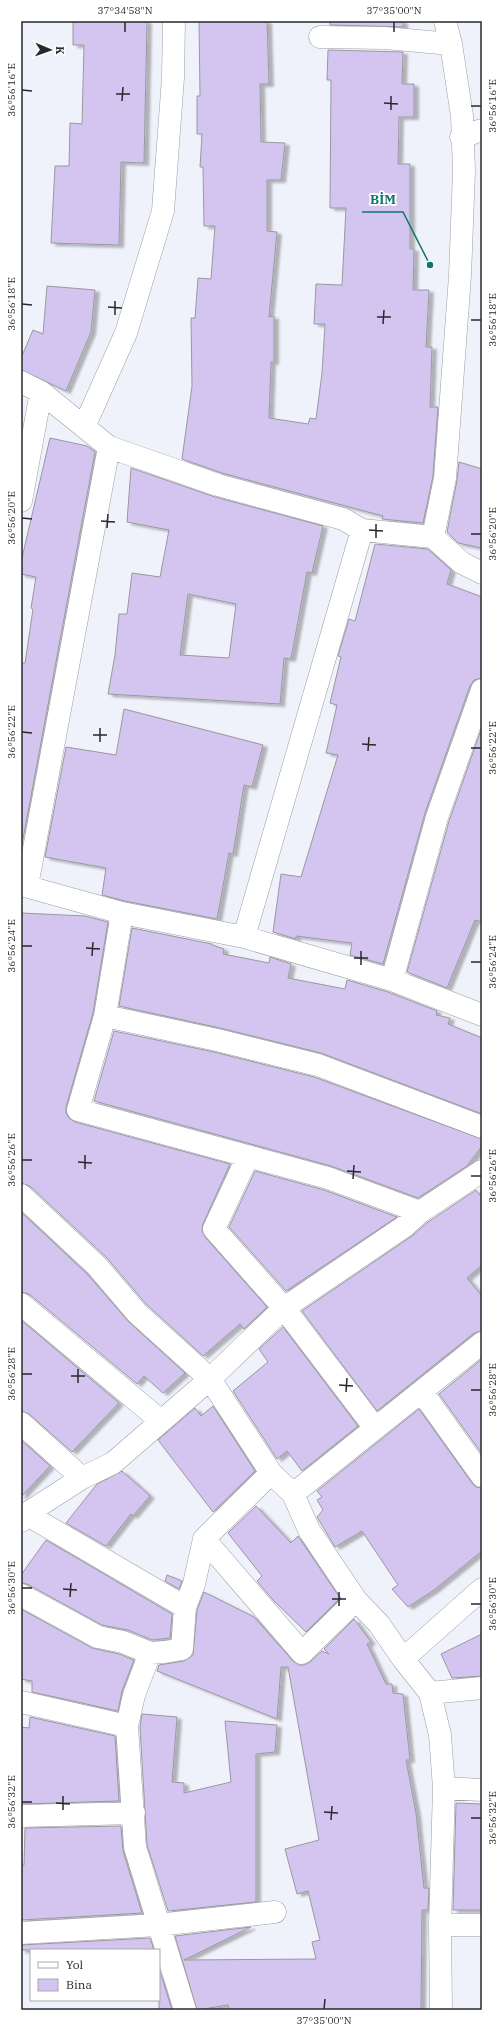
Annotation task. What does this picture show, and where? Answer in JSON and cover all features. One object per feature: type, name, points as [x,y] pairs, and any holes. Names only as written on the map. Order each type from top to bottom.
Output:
[{"type":"street","points":[[84,427],[126,333],[163,211],[173,78],[174,21]]},
{"type":"street","points":[[433,536],[445,478],[460,276],[473,171],[461,137],[462,116],[445,21]]},
{"type":"street","points":[[320,37],[385,38],[450,44]]},
{"type":"street","points":[[461,137],[482,130]]},
{"type":"street","points":[[21,382],[41,392],[109,447],[218,485],[343,519],[362,530],[433,536],[462,563],[482,573]]},
{"type":"street","points":[[21,501],[41,392]]},
{"type":"street","points":[[109,447],[24,885],[122,913],[244,937],[392,980],[480,1008]]},
{"type":"street","points":[[244,937],[362,530]]},
{"type":"street","points":[[392,980],[437,817],[482,690]]},
{"type":"street","points":[[122,913],[106,1016],[78,1110],[328,1178],[420,1212]]},
{"type":"street","points":[[106,1016],[217,1040],[318,1065],[482,1127]]},
{"type":"street","points":[[248,1156],[214,1229],[284,1308],[375,1428]]},
{"type":"street","points":[[185,1607],[23,1518],[82,1478],[113,1463],[210,1379],[284,1308],[399,1230],[420,1212],[482,1171]]},
{"type":"street","points":[[21,1195],[97,1266],[137,1313],[210,1379],[271,1473],[293,1494],[309,1530],[356,1600],[379,1624],[403,1659],[430,1693],[440,1736],[444,1788],[440,1925],[441,2010]]},
{"type":"street","points":[[21,1304],[162,1421]]},
{"type":"street","points":[[293,1494],[482,1343]]},
{"type":"street","points":[[422,1392],[482,1476]]},
{"type":"street","points":[[21,1423],[82,1478]]},
{"type":"street","points":[[21,1594],[98,1637],[123,1642],[150,1653],[182,1649],[185,1607],[194,1584],[204,1539],[271,1473]]},
{"type":"street","points":[[204,1539],[302,1653],[356,1600]]},
{"type":"street","points":[[403,1659],[482,1589]]},
{"type":"street","points":[[150,1653],[134,1695],[127,1726],[136,1847],[158,1925],[185,2010]]},
{"type":"street","points":[[430,1693],[482,1688]]},
{"type":"street","points":[[21,1702],[127,1726]]},
{"type":"street","points":[[444,1788],[482,1790]]},
{"type":"street","points":[[21,1816],[134,1813]]},
{"type":"street","points":[[21,1933],[158,1925],[275,1912]]},
{"type":"street","points":[[440,1925],[482,1925]]},
{"type":"building","points":[[73,21],[147,21],[144,163],[121,162],[119,245],[51,243],[55,166],[69,166],[70,123],[82,124],[84,45],[73,45]]},
{"type":"building","points":[[199,21],[267,21],[269,84],[260,84],[261,142],[285,143],[281,180],[267,180],[267,231],[277,232],[269,317],[274,316],[274,362],[271,362],[269,418],[308,424],[310,418],[316,419],[322,373],[325,324],[314,324],[316,284],[342,285],[346,208],[330,208],[331,80],[327,80],[328,50],[403,52],[402,84],[414,84],[414,117],[399,117],[398,164],[410,164],[410,249],[414,249],[413,290],[429,290],[426,347],[432,347],[430,407],[438,407],[433,476],[423,523],[382,519],[383,516],[222,473],[182,459],[192,386],[191,318],[195,318],[198,278],[211,279],[215,226],[204,226],[203,167],[200,167],[202,134],[197,134],[197,96],[200,96]]},
{"type":"building","points":[[330,21],[403,21],[403,27],[330,25]]},
{"type":"building","points":[[47,286],[95,290],[91,332],[66,391],[21,370],[21,358],[33,330],[43,334]]},
{"type":"building","points":[[50,438],[87,446],[95,452],[21,850],[21,663],[25,663],[36,577],[21,574],[21,562]]},
{"type":"building","points":[[459,462],[482,469],[482,548],[458,543],[447,532]]},
{"type":"building","points":[[131,468],[215,497],[323,526],[312,573],[307,572],[291,659],[284,658],[280,704],[108,694],[115,655],[119,614],[127,614],[132,573],[160,577],[169,530],[127,522]],"holes":[[[188,594],[236,604],[229,658],[180,655]]]},
{"type":"building","points":[[375,544],[428,549],[451,570],[447,584],[482,597],[482,678],[474,680],[470,686],[425,813],[383,964],[350,955],[352,943],[296,936],[296,939],[273,932],[281,874],[301,877],[338,755],[326,753],[337,705],[330,703],[341,657],[338,656],[349,619],[355,621]]},
{"type":"building","points":[[124,709],[263,745],[252,787],[244,785],[233,854],[229,853],[217,919],[102,895],[106,868],[45,857],[66,747],[116,755]]},
{"type":"building","points":[[482,727],[482,922],[475,920],[447,988],[407,972],[449,821]]},
{"type":"building","points":[[21,913],[85,916],[108,922],[93,1013],[66,1107],[66,1113],[69,1118],[75,1122],[230,1164],[203,1224],[202,1231],[205,1237],[267,1307],[244,1329],[240,1324],[203,1356],[146,1304],[106,1257],[30,1186],[21,1183]]},
{"type":"building","points":[[132,928],[212,944],[224,949],[223,954],[269,963],[270,957],[291,964],[288,978],[345,989],[347,980],[388,992],[437,1011],[436,1015],[450,1018],[448,1024],[482,1038],[482,1114],[321,1053],[220,1028],[119,1006]]},
{"type":"building","points":[[114,1031],[214,1052],[314,1077],[482,1139],[482,1146],[467,1166],[418,1198],[331,1166],[94,1101]]},
{"type":"building","points":[[255,1171],[324,1190],[397,1217],[286,1291],[229,1227]]},
{"type":"building","points":[[476,1190],[482,1198],[482,1265],[467,1278],[482,1296],[482,1331],[474,1333],[377,1411],[302,1311],[412,1236],[428,1222]]},
{"type":"building","points":[[21,1212],[88,1275],[129,1322],[185,1373],[163,1393],[144,1376],[137,1384],[29,1294],[21,1292]]},
{"type":"building","points":[[21,1320],[119,1403],[72,1452],[29,1414],[21,1411]]},
{"type":"building","points":[[283,1327],[358,1426],[302,1471],[287,1451],[277,1459],[233,1391],[268,1362],[259,1349]]},
{"type":"building","points":[[482,1359],[482,1454],[439,1394]]},
{"type":"building","points":[[213,1406],[255,1471],[213,1512],[158,1440],[195,1408],[201,1416]]},
{"type":"building","points":[[419,1409],[472,1483],[476,1487],[482,1488],[482,1551],[434,1590],[408,1607],[392,1589],[398,1585],[362,1531],[335,1547],[317,1517],[323,1510],[317,1500],[322,1497],[317,1491]]},
{"type":"building","points":[[21,1440],[50,1466],[21,1497]]},
{"type":"building","points":[[122,1471],[150,1496],[133,1516],[131,1514],[106,1546],[66,1523],[97,1484]]},
{"type":"building","points":[[256,1506],[291,1543],[298,1536],[340,1598],[306,1632],[273,1600],[257,1581],[262,1576],[228,1533]]},
{"type":"building","points":[[46,1540],[172,1614],[170,1638],[152,1640],[128,1630],[102,1625],[27,1584],[21,1583],[21,1575]]},
{"type":"building","points":[[167,1575],[182,1581],[179,1589],[165,1581]]},
{"type":"building","points":[[204,1592],[254,1617],[293,1661],[299,1665],[304,1665],[310,1662],[322,1651],[329,1654],[324,1649],[354,1619],[371,1642],[367,1644],[386,1684],[392,1684],[393,1693],[403,1694],[410,1760],[406,1760],[416,1813],[424,1888],[429,1888],[428,1910],[422,1910],[421,2010],[229,2010],[228,2005],[197,2010],[175,1936],[251,1927],[184,1960],[316,1959],[312,1942],[320,1940],[308,1891],[297,1894],[285,1849],[319,1840],[288,1667],[281,1667],[277,1719],[157,1671],[159,1665],[184,1661],[193,1655],[197,1610]]},
{"type":"building","points":[[21,1609],[92,1648],[119,1654],[134,1660],[122,1691],[118,1711],[32,1692],[32,1681],[21,1679]]},
{"type":"building","points":[[482,1634],[482,1676],[452,1678],[441,1654]]},
{"type":"building","points":[[142,1714],[177,1717],[172,1782],[184,1783],[184,1793],[231,1782],[225,1721],[277,1725],[275,1752],[256,1754],[256,1902],[168,1911],[147,1845],[140,1727]]},
{"type":"building","points":[[30,1717],[115,1736],[119,1801],[21,1804],[21,1727],[29,1728]]},
{"type":"building","points":[[456,1803],[482,1804],[482,1910],[453,1910]]},
{"type":"building","points":[[121,1826],[123,1851],[142,1913],[21,1920],[21,1865],[24,1865],[25,1828]]},
{"type":"building","points":[[150,1938],[154,1949],[21,1950],[21,1945]]},
{"type":"building","points":[[160,1971],[172,2010],[159,2010],[160,2001]]},
{"type":"place","name":"BİM","points":[[430,265]]}]
